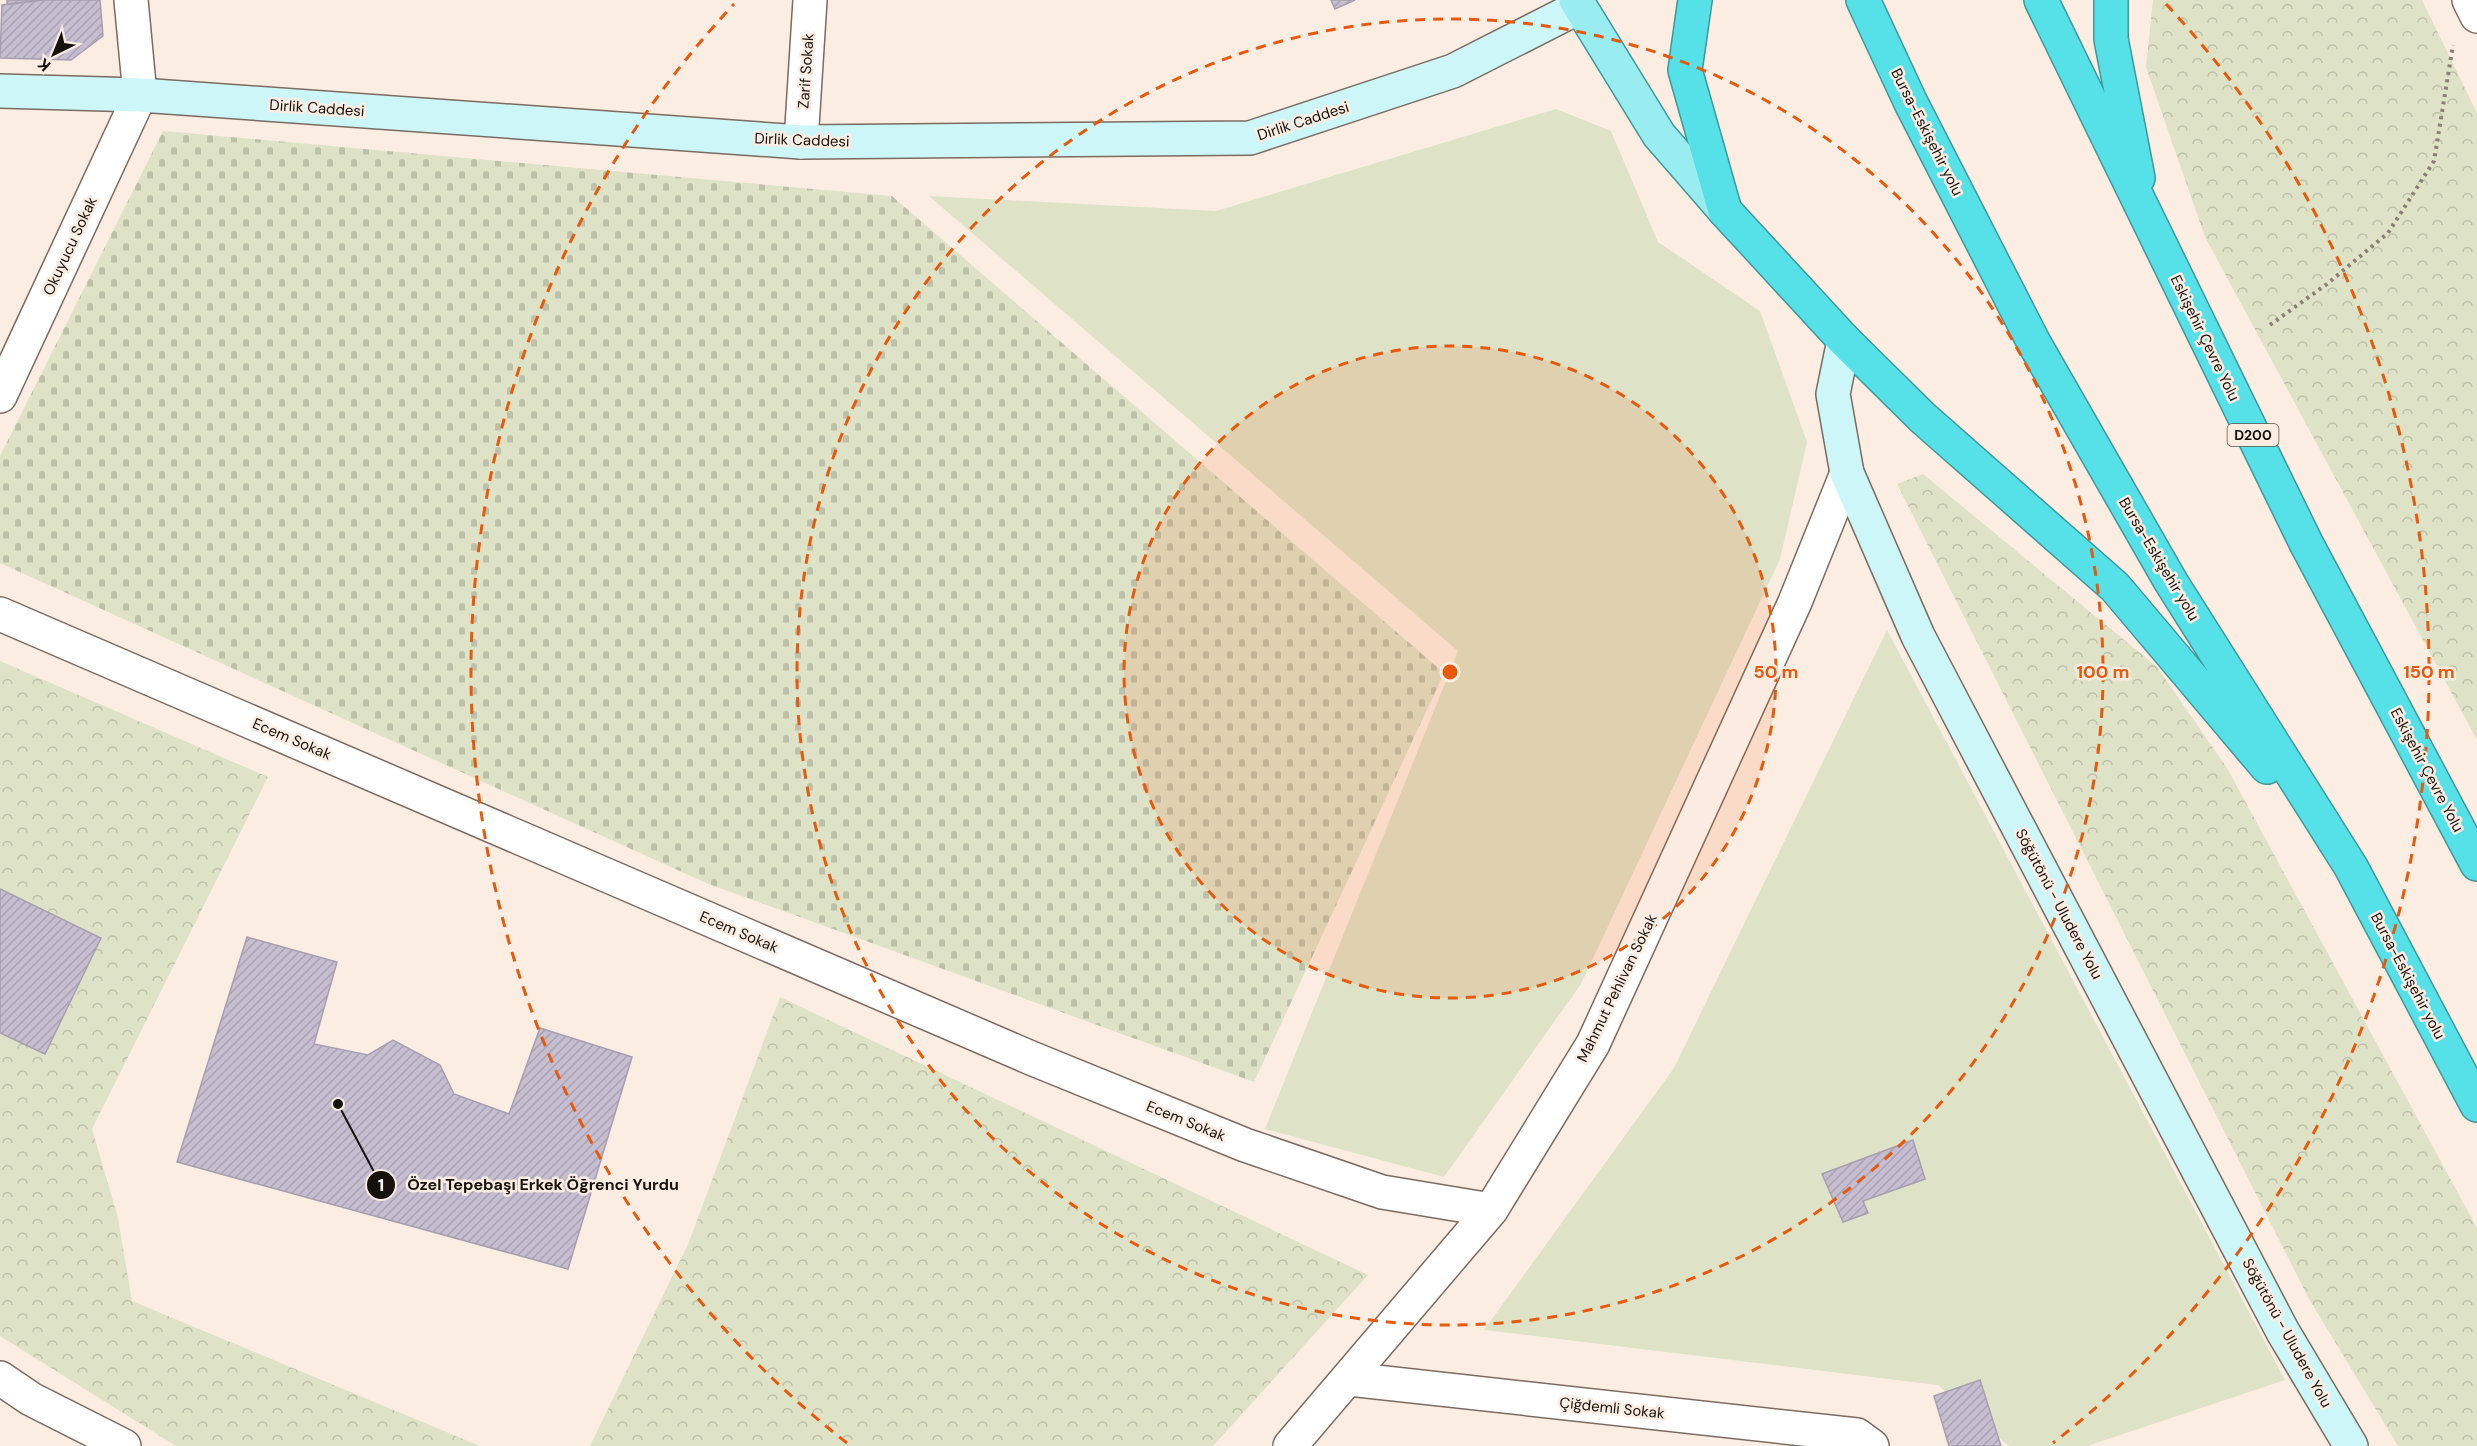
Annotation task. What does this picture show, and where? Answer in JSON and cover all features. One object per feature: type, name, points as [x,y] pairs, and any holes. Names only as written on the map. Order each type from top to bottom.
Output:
[{"type":"highway","points":[[1695,0],[1685,70],[1725,211],[1844,340],[1923,418],[2115,587],[2351,867]]},
{"type":"highway","name":"Bursa-Eskişehir yolu","points":[[1863,0],[1911,103],[2040,353],[2171,582],[2351,867],[2477,1106]]},
{"type":"highway","name":"Eskişehir Çevre Yolu","points":[[2041,0],[2306,543],[2477,864]]},
{"type":"highway","points":[[2111,0],[2111,39],[2144,215]]},
{"type":"main road","points":[[1577,3],[1659,135],[1725,211]]},
{"type":"street","points":[[131,0],[140,95]]},
{"type":"street","name":"Zarif Sokak","points":[[801,142],[810,0]]},
{"type":"street","points":[[2466,25],[2469,0]]},
{"type":"street","name":"Dirlik Caddesi","points":[[0,91],[140,95],[801,142],[1250,138],[1453,71],[1577,3]]},
{"type":"street","name":"Okuyucu Sokak","points":[[0,396],[140,95]]},
{"type":"street","name":"Söğütönü - Uludere Yolu","points":[[1844,340],[1833,394],[1847,473],[1918,636],[2283,1332],[2351,1446]]},
{"type":"street","name":"Mahmut Pehlivan Sokak","points":[[1290,1446],[1491,1210],[1593,1044],[1795,602],[1847,473]]},
{"type":"street","name":"Ecem Sokak","points":[[0,614],[1031,1058],[1224,1137],[1382,1192],[1491,1210]]},
{"type":"street","points":[[0,1378],[31,1399],[124,1446]]},
{"type":"street","name":"Çiğdemli Sokak","points":[[1348,1378],[1857,1435],[1872,1446]]},
{"type":"path","points":[[2270,325],[2327,284],[2388,233],[2434,161],[2466,25]]},
{"type":"green space","points":[[2153,0],[2422,0],[2477,113],[2477,740],[2205,237],[2146,67]]},
{"type":"green space","points":[[1556,109],[1611,131],[1658,242],[1760,311],[1807,442],[1780,559],[1581,984],[1444,1177],[1265,1129],[1458,651],[929,196],[1216,211]]},
{"type":"green space","points":[[163,131],[892,196],[1444,673],[1254,1082],[706,883],[0,563],[0,456]]},
{"type":"green space","points":[[1923,474],[2157,667],[2227,768],[2477,1228],[2477,1446],[2398,1446],[2309,1299],[1897,484]]},
{"type":"green space","points":[[1887,630],[2285,1380],[2087,1446],[2009,1446],[1938,1385],[1484,1330],[1674,1068]]},
{"type":"green space","points":[[0,661],[268,777],[92,1129],[118,1218],[132,1301],[480,1446],[176,1446],[0,1336]]},
{"type":"green space","points":[[780,997],[1368,1275],[1213,1446],[590,1446],[689,1242]]},
{"type":"building","points":[[7,0],[44,0],[7,4]]},
{"type":"building","points":[[44,0],[100,0],[103,36],[71,60],[0,58],[2,5]]},
{"type":"building","points":[[1331,0],[1355,0],[1335,9]]},
{"type":"building","points":[[0,889],[101,938],[45,1054],[0,1033]]},
{"type":"building","points":[[247,937],[337,962],[314,1044],[368,1055],[393,1040],[440,1065],[454,1094],[509,1114],[540,1028],[632,1057],[568,1269],[177,1162]]},
{"type":"building","points":[[1913,1140],[1925,1179],[1863,1201],[1868,1213],[1843,1222],[1822,1174]]},
{"type":"building","points":[[1980,1380],[2001,1446],[1949,1446],[1934,1396]]},
{"type":"place","name":"Özel Tepebaşı Erkek Öğrenci Yurdu","points":[[338,1104]]}]
